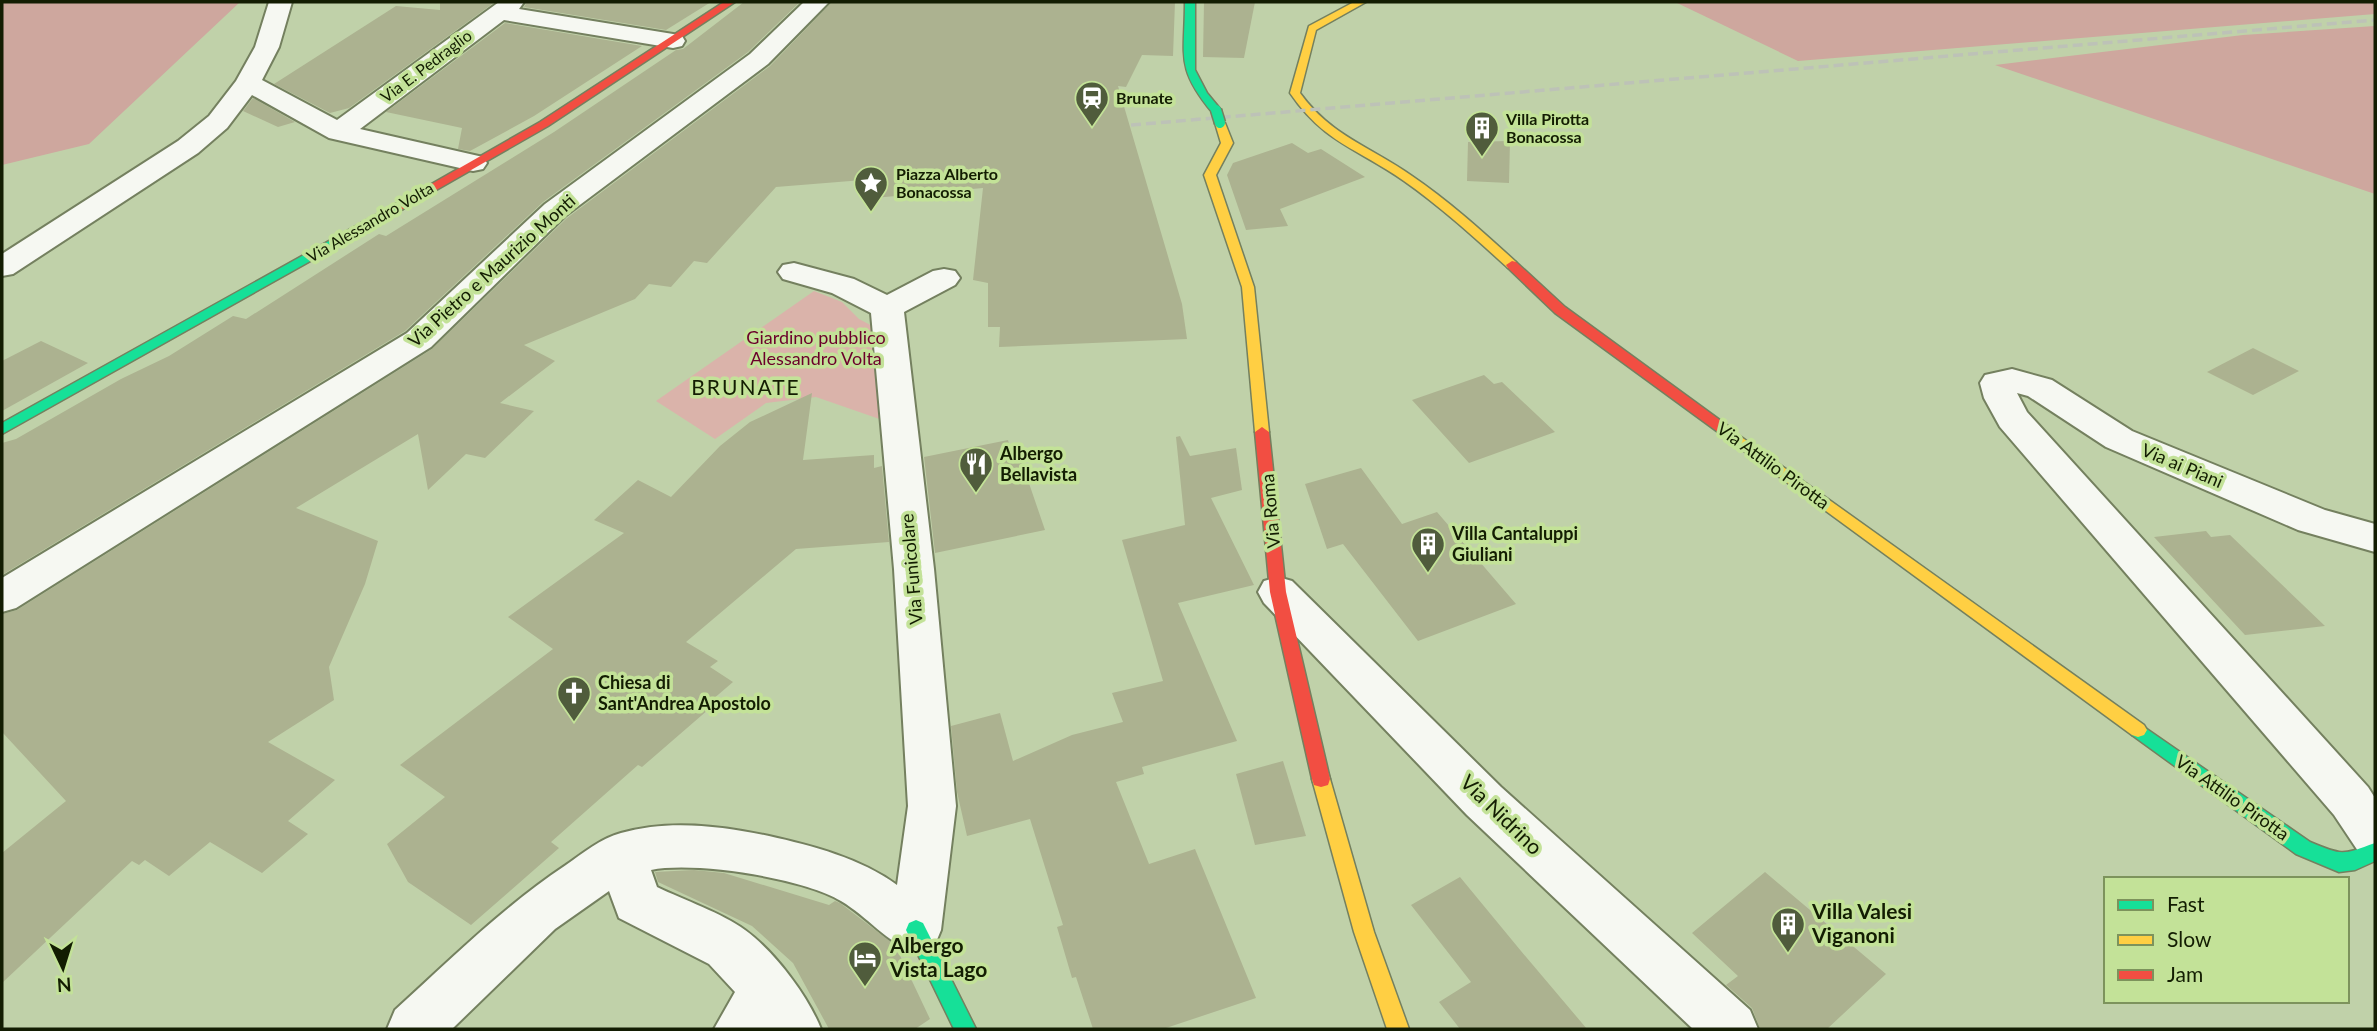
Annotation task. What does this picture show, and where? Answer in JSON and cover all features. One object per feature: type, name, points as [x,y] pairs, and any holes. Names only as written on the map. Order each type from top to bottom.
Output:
[{"type":"street","points":[[2,267],[188,147],[218,122],[247,83],[267,47],[280,2]]},
{"type":"street","name":"Via Alessandro Volta","points":[[2,429],[544,124],[730,2]]},
{"type":"street","name":"Via Pietro e Maurizio Monti","points":[[2,597],[115,530],[419,340],[555,210],[759,59],[817,2]]},
{"type":"street","name":"Via Roma","points":[[1190,2],[1185,68],[1195,89],[1218,116],[1227,143],[1210,175],[1248,287],[1278,592],[1309,737],[1364,932],[1398,1029]]},
{"type":"street","name":"Via Attilio Pirotta","points":[[1361,2],[1312,28],[1296,79],[1295,93],[1300,105],[1325,130],[1397,171],[1481,236],[1560,310],[1918,572],[2303,848],[2331,861],[2356,864],[2375,852]]},
{"type":"street","points":[[505,7],[673,41]]},
{"type":"street","name":"Via E. Pedraglio","points":[[339,132],[505,7]]},
{"type":"street","points":[[247,83],[339,132],[473,163]]},
{"type":"street","points":[[794,272],[843,286],[887,308],[944,278]]},
{"type":"street","name":"Via Funicolare","points":[[887,308],[914,569],[932,806],[916,930]]},
{"type":"street","name":"Via ai Piani","points":[[2375,538],[2312,520],[2119,439],[2040,388],[2012,380],[1997,383],[2000,398],[2012,419],[2351,801],[2375,836]]},
{"type":"street","name":"Via Nidrino","points":[[1278,592],[1485,801],[1731,1029]]},
{"type":"street","points":[[414,1029],[537,913],[622,854],[664,846],[730,849],[798,864],[857,884],[916,930],[965,1029]]},
{"type":"street","points":[[622,854],[637,902],[727,947],[767,1016]]},
{"type":"green space","name":"Giardino pubblico Alessandro Volta","points":[[814,291],[842,302],[859,319],[878,329],[891,423],[816,397],[766,403],[715,439],[656,401]]},
{"type":"shaded area","points":[[2,2],[240,2],[89,144],[2,165]]},
{"type":"shaded area","points":[[1675,2],[2375,2],[2375,14],[1798,61]]},
{"type":"shaded area","points":[[2375,26],[2375,194],[1995,65],[2243,35]]},
{"type":"building","points":[[440,2],[495,2],[349,108],[330,113],[274,84],[396,6],[440,10]]},
{"type":"building","points":[[527,2],[711,2],[666,30],[524,7]]},
{"type":"building","points":[[744,2],[800,2],[748,52],[543,202],[405,331],[2,575],[2,443],[16,439],[121,379],[169,356],[233,316],[246,319],[379,234],[386,236],[554,132],[676,50],[683,49]]},
{"type":"building","points":[[832,2],[1175,2],[1173,56],[1142,55],[1126,87],[1118,86],[1182,304],[1187,339],[999,347],[1000,327],[988,327],[988,283],[973,280],[983,188],[863,199],[863,180],[776,187],[707,263],[694,261],[671,287],[649,284],[635,299],[524,345],[555,361],[500,403],[534,411],[485,458],[466,454],[428,490],[418,434],[296,508],[378,541],[365,584],[329,667],[334,700],[268,742],[335,780],[288,821],[308,834],[262,873],[210,842],[169,876],[145,860],[139,865],[132,861],[2,983],[2,853],[66,801],[2,732],[2,614],[17,610],[432,349],[567,218],[770,66]]},
{"type":"building","points":[[1204,2],[1255,2],[1244,58],[1203,57]]},
{"type":"building","points":[[505,23],[642,46],[534,116],[470,151],[458,149],[462,128],[386,112]]},
{"type":"building","points":[[253,98],[295,122],[278,127],[243,111]]},
{"type":"building","points":[[1510,141],[1509,183],[1467,181],[1468,142]]},
{"type":"building","points":[[1292,143],[1308,153],[1321,149],[1365,177],[1280,209],[1288,226],[1246,230],[1227,175],[1233,163]]},
{"type":"building","points":[[41,341],[88,363],[2,411],[2,361]]},
{"type":"building","points":[[2253,348],[2299,371],[2253,395],[2207,372]]},
{"type":"building","points":[[1484,375],[1494,384],[1502,382],[1555,432],[1469,463],[1412,400]]},
{"type":"building","points":[[812,393],[803,460],[874,455],[874,468],[882,466],[889,542],[796,549],[686,642],[718,661],[710,667],[733,682],[705,706],[709,709],[642,767],[638,765],[551,842],[559,848],[471,925],[408,882],[387,844],[445,797],[400,765],[553,649],[508,617],[624,533],[594,520],[638,480],[671,497],[720,446],[750,422]]},
{"type":"building","points":[[1180,436],[1190,456],[1236,448],[1242,490],[1211,498],[1254,585],[1178,603],[1237,741],[1142,767],[1144,774],[1116,782],[1149,864],[1195,849],[1256,998],[1163,1029],[1093,1029],[1076,977],[1072,978],[1057,927],[1063,925],[1030,819],[967,836],[957,792],[951,726],[1000,713],[1013,761],[1072,735],[1123,722],[1112,693],[1163,681],[1122,540],[1185,525],[1176,437]]},
{"type":"building","name":"Albergo Bellavista","points":[[1008,440],[1013,458],[1020,457],[1045,530],[935,553],[924,457]]},
{"type":"building","name":"Villa Cantaluppi Giuliani","points":[[1361,468],[1402,524],[1437,512],[1516,604],[1418,641],[1343,544],[1327,549],[1305,484]]},
{"type":"building","points":[[2206,531],[2211,537],[2230,535],[2325,626],[2245,635],[2154,537]]},
{"type":"building","points":[[1283,761],[1306,836],[1255,845],[1236,774]]},
{"type":"building","points":[[694,870],[724,873],[829,905],[835,901],[840,903],[895,945],[930,1019],[915,1029],[829,1029],[793,963],[752,926],[658,882],[655,872]]},
{"type":"building","name":"Villa Valesi Viganoni","points":[[1765,872],[1886,974],[1827,1029],[1760,1029],[1752,1008],[1726,985],[1738,976],[1692,933]]},
{"type":"building","points":[[1460,877],[1587,1029],[1460,1029],[1439,1002],[1471,982],[1411,905]]},
{"type":"railway","points":[[1131,125],[2375,20]]},
{"type":"traffic: fast","points":[[1190,2],[1190,70],[1203,95],[1216,110]]},
{"type":"traffic: fast","points":[[1216,110],[1220,123]]},
{"type":"traffic: fast","points":[[2,429],[399,206]]},
{"type":"traffic: fast","points":[[2138,730],[2303,848],[2339,863],[2355,861],[2375,852]]},
{"type":"traffic: fast","points":[[916,930],[965,1029]]},
{"type":"traffic: slow","points":[[1361,2],[1312,28],[1295,93],[1317,121],[1328,130],[1411,180],[1456,215],[1512,265]]},
{"type":"traffic: slow","points":[[1220,123],[1227,143],[1210,175],[1248,287],[1262,432]]},
{"type":"traffic: slow","points":[[1723,429],[2138,730]]},
{"type":"traffic: slow","points":[[1321,779],[1364,932],[1398,1029]]},
{"type":"traffic: jam","points":[[399,206],[544,124],[730,2]]},
{"type":"traffic: jam","points":[[1512,265],[1560,310],[1723,429]]},
{"type":"traffic: jam","points":[[1262,432],[1278,592],[1321,779]]},
{"type":"place","name":"Brunate","points":[[1092,128]]},
{"type":"place","name":"Villa Pirotta Bonacossa","points":[[1482,158]]},
{"type":"place","name":"Piazza Alberto Bonacossa","points":[[871,213]]},
{"type":"place","name":"Albergo Bellavista","points":[[976,494]]},
{"type":"place","name":"Villa Cantaluppi Giuliani","points":[[1428,574]]},
{"type":"place","name":"Chiesa di Sant'Andrea Apostolo","points":[[574,723]]},
{"type":"place","name":"Villa Valesi Viganoni","points":[[1788,954]]},
{"type":"place","name":"Albergo Vista Lago","points":[[865,988]]},
{"type":"district","name":"BRUNATE","points":[[746,388]]}]
